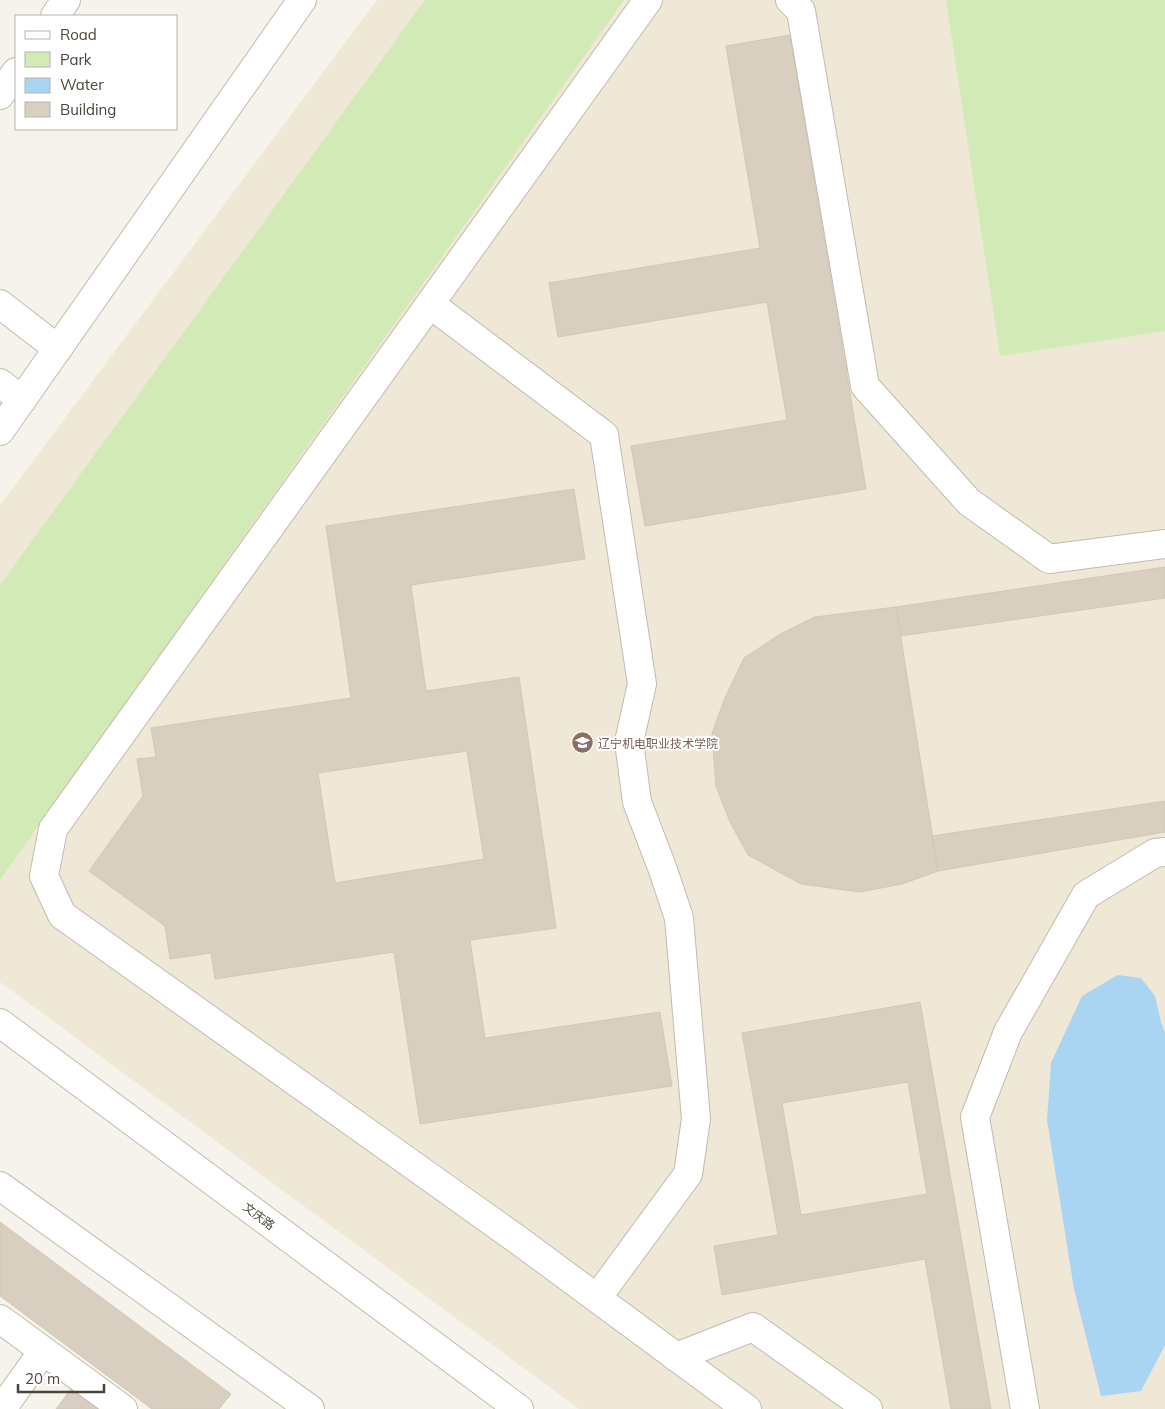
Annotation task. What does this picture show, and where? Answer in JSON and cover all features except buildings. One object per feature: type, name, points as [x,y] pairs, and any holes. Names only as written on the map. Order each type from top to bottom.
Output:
[{"type":"street","points":[[56,15],[66,0]]},
{"type":"street","points":[[0,431],[302,0]]},
{"type":"street","points":[[648,0],[53,829],[44,876],[62,915],[502,1228],[747,1409]]},
{"type":"street","points":[[790,0],[801,11],[865,386],[969,502],[1049,560],[1165,544]]},
{"type":"street","points":[[0,96],[15,74]]},
{"type":"street","points":[[0,304],[58,349]]},
{"type":"street","points":[[430,304],[604,434],[642,684],[629,742],[637,802],[679,918],[696,1119],[688,1174],[597,1298]]},
{"type":"street","points":[[0,383],[22,400]]},
{"type":"street","points":[[1025,1409],[975,1117],[1008,1032],[1086,894],[1155,853],[1165,852]]},
{"type":"street","name":"文庆路","points":[[0,1023],[519,1409]]},
{"type":"street","points":[[0,1186],[310,1409]]},
{"type":"street","points":[[0,1319],[123,1409]]},
{"type":"street","points":[[676,1357],[753,1327],[868,1409]]},
{"type":"street","points":[[2,1409],[43,1351]]},
{"type":"shaded area","name":"辽宁机电职业技术学院","points":[[377,0],[1165,0],[1165,1409],[579,1409],[0,982],[0,505]]},
{"type":"green space","points":[[425,0],[624,0],[0,880],[0,585]]},
{"type":"green space","points":[[946,0],[1165,0],[1165,331],[1000,356]]},
{"type":"water","points":[[1118,975],[1141,978],[1155,996],[1165,1033],[1165,1345],[1141,1391],[1101,1396],[1074,1289],[1047,1120],[1051,1063],[1082,996]]},
{"type":"place","name":"辽宁机电职业技术学院","points":[[582,743]]}]
